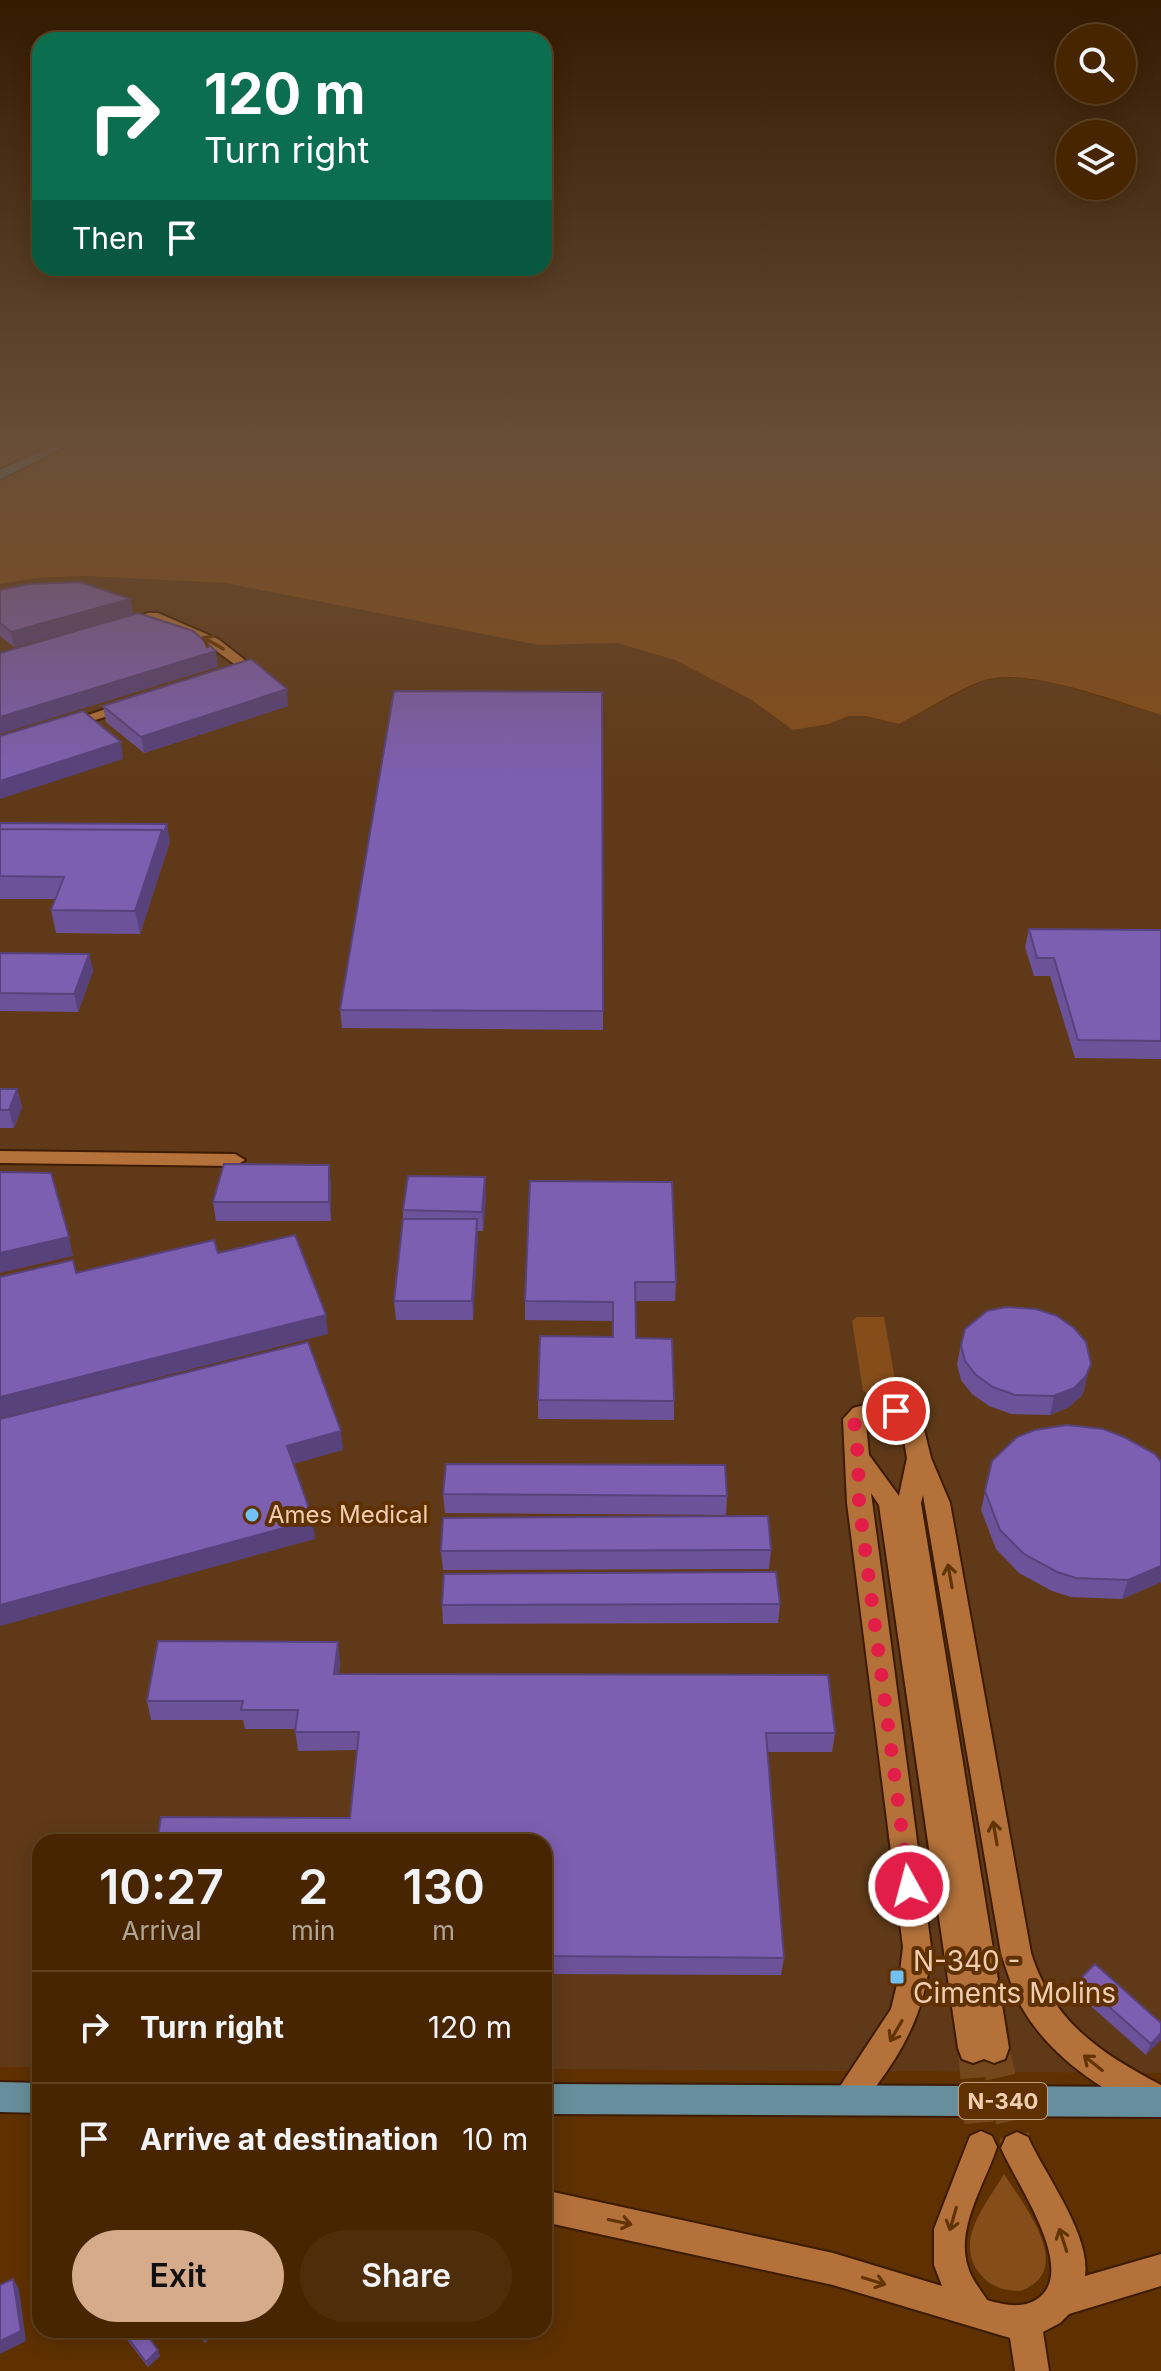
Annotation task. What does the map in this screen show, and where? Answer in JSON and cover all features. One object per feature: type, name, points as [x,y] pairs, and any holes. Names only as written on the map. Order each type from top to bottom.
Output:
[{"type":"main road","points":[[0,2097],[32,2098]]},
{"type":"main road","name":"N-340","points":[[552,2099],[1161,2102]]},
{"type":"street","points":[[107,630],[153,616],[213,642],[247,667],[218,676]]},
{"type":"street","points":[[44,732],[145,700]]},
{"type":"street","points":[[0,1157],[235,1160]]},
{"type":"street","points":[[846,2100],[897,2031],[916,1979],[917,1947],[859,1503],[854,1419],[862,1412],[883,1408],[912,1419],[919,1458],[938,1503],[1016,1953],[1033,1999],[1067,2042],[1104,2072],[1161,2102]]},
{"type":"street","points":[[858,1457],[891,1503],[983,2048],[909,1503],[919,1458]]},
{"type":"street","points":[[975,2311],[951,2272],[947,2245],[952,2217],[974,2173],[981,2147]]},
{"type":"street","points":[[1017,2148],[1024,2169],[1054,2216],[1066,2245],[1069,2270],[1061,2300]]},
{"type":"street","points":[[552,2208],[833,2269],[998,2320],[1025,2323],[1045,2315],[1061,2300],[1161,2270]]},
{"type":"street","points":[[1025,2323],[1032,2371]]},
{"type":"shaded area","points":[[0,557],[1161,557],[1161,715],[1071,687],[999,677],[971,685],[899,724],[866,716],[848,716],[829,724],[793,730],[750,699],[675,660],[617,643],[539,645],[226,583],[87,576],[37,578],[0,584]]},
{"type":"shaded area","points":[[87,576],[226,583],[586,643],[617,643],[675,660],[750,699],[793,730],[829,724],[847,716],[866,716],[899,724],[984,680],[1014,678],[1050,682],[1161,715],[1161,2073],[552,2069],[552,1834],[32,1834],[32,2067],[0,2067],[0,584],[37,578]]},
{"type":"shaded area","points":[[857,1317],[884,1317],[897,1391],[894,1394],[868,1394],[863,1391],[852,1321]]},
{"type":"shaded area","points":[[1004,2174],[1033,2219],[1045,2253],[1045,2268],[1037,2281],[1020,2291],[989,2283],[973,2262],[970,2249],[975,2223]]},
{"type":"building","points":[[80,582],[130,599],[11,632],[0,623],[0,590],[29,584]]},
{"type":"building","points":[[138,613],[193,631],[216,651],[0,717],[0,653]]},
{"type":"building","points":[[251,659],[287,689],[141,737],[103,706]]},
{"type":"building","points":[[394,691],[602,692],[603,1011],[340,1010]]},
{"type":"building","points":[[83,711],[121,742],[0,781],[0,736]]},
{"type":"building","points":[[0,823],[167,824],[163,835],[162,830],[0,829]]},
{"type":"building","points":[[0,829],[162,830],[135,911],[51,910],[64,877],[0,876]]},
{"type":"building","points":[[1029,929],[1161,930],[1161,1041],[1078,1040],[1054,958],[1037,958]]},
{"type":"building","points":[[0,953],[89,954],[74,994],[0,993]]},
{"type":"building","points":[[0,1089],[17,1089],[9,1110],[0,1110]]},
{"type":"building","points":[[224,1164],[329,1165],[329,1202],[213,1202]]},
{"type":"building","points":[[0,1172],[51,1173],[69,1237],[0,1253]]},
{"type":"building","points":[[408,1176],[485,1177],[482,1212],[403,1210]]},
{"type":"building","points":[[530,1181],[672,1182],[676,1282],[635,1282],[636,1338],[672,1339],[674,1401],[538,1400],[540,1336],[613,1337],[613,1302],[525,1301]]},
{"type":"building","points":[[403,1219],[477,1219],[472,1301],[394,1301]]},
{"type":"building","points":[[295,1235],[326,1315],[0,1397],[0,1277],[73,1260],[76,1273],[214,1240],[218,1253]]},
{"type":"building","points":[[1006,1307],[1036,1309],[1057,1316],[1074,1328],[1086,1342],[1091,1364],[1086,1376],[1074,1388],[1054,1396],[1015,1395],[993,1387],[976,1375],[965,1361],[961,1345],[965,1329],[987,1311]]},
{"type":"building","points":[[308,1342],[341,1431],[287,1446],[313,1520],[0,1605],[0,1419]]},
{"type":"building","points":[[1067,1425],[1103,1429],[1124,1437],[1155,1454],[1161,1462],[1161,1566],[1128,1580],[1076,1578],[1057,1572],[1024,1554],[1000,1530],[985,1491],[992,1461],[1017,1437],[1035,1430]]},
{"type":"building","points":[[446,1464],[725,1465],[727,1496],[443,1494]]},
{"type":"building","points":[[768,1516],[771,1550],[441,1551],[443,1518]]},
{"type":"building","points":[[776,1572],[780,1604],[442,1605],[444,1574]]},
{"type":"building","points":[[158,1641],[338,1642],[334,1674],[828,1675],[835,1733],[766,1733],[784,1958],[552,1956],[552,1834],[158,1834],[161,1817],[350,1818],[359,1732],[295,1732],[298,1710],[241,1710],[243,1701],[147,1701]]},
{"type":"building","points":[[1095,1964],[1161,2023],[1161,2033],[1151,2044],[1079,1980]]},
{"type":"building","points":[[13,2279],[21,2331],[0,2341],[0,2285]]},
{"type":"building","points":[[128,2338],[149,2338],[158,2350],[146,2362]]},
{"type":"tunnel","points":[[973,2048],[981,2147]]},
{"type":"tunnel","points":[[994,2048],[1017,2148]]},
{"type":"place","name":"Ames Medical","points":[[252,1515]]},
{"type":"place","name":"N-340 - Ciments Molins","points":[[897,1977]]},
{"type":"route","points":[[896,1411],[871,1409],[854,1419],[859,1503],[909,1886]]}]
